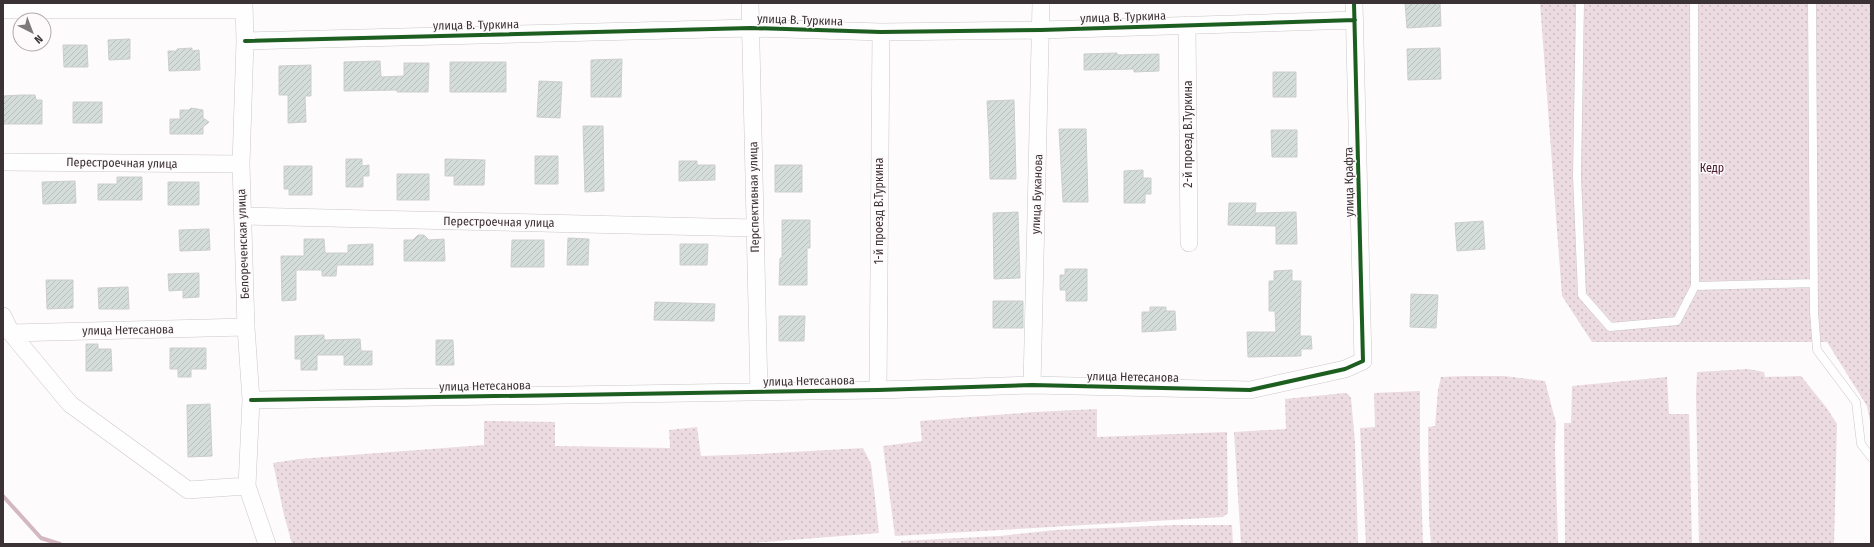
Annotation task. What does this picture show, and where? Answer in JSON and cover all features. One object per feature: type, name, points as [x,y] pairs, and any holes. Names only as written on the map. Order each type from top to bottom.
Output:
[{"type":"street","name":"Перспективная улица","points":[[750,3],[759,392]]},
{"type":"street","name":"улица Буканова","points":[[1032,385],[1042,30],[1041,3]]},
{"type":"street","name":"улица Крафта","points":[[1354,3],[1363,361]]},
{"type":"street","points":[[3,10],[244,7]]},
{"type":"street","name":"Белореченская улица","points":[[244,7],[245,41],[241,164],[246,327],[251,400],[247,486]]},
{"type":"street","name":"улица В. Туркина","points":[[245,41],[751,28],[881,32],[1042,30],[1355,20]]},
{"type":"street","name":"2-й проезд В.Туркина","points":[[1187,25],[1189,243]]},
{"type":"street","name":"1-й проезд В.Туркина","points":[[878,390],[881,32]]},
{"type":"street","name":"Перестроечная улица","points":[[3,162],[241,164]]},
{"type":"street","name":"Перестроечная улица","points":[[243,216],[755,228]]},
{"type":"street","points":[[3,316],[11,333],[70,404],[188,490],[247,486],[267,544]]},
{"type":"street","name":"улица Нетесанова","points":[[11,333],[246,327]]},
{"type":"street","name":"улица Нетесанова","points":[[251,400],[878,390],[1032,385],[1250,390],[1345,369],[1363,361]]},
{"type":"lane","points":[[1580,3],[1577,176],[1582,295],[1610,327],[1677,321],[1695,286],[1694,3]]},
{"type":"lane","points":[[1812,3],[1814,312],[1817,350],[1856,402],[1861,444],[1871,457]]},
{"type":"lane","points":[[1695,286],[1814,283]]},
{"type":"green space","name":"Кедр","points":[[1540,3],[1871,3],[1871,426],[1867,406],[1827,342],[1592,342],[1562,296]]},
{"type":"green space","points":[[1748,369],[1764,372],[1765,377],[1801,376],[1826,407],[1837,424],[1834,544],[1699,544],[1696,395],[1697,372]]},
{"type":"green space","points":[[1504,376],[1545,381],[1556,423],[1555,448],[1558,544],[1431,544],[1429,519],[1428,427],[1435,426],[1438,390],[1441,377]]},
{"type":"green space","points":[[1667,377],[1669,414],[1689,414],[1692,544],[1565,544],[1564,423],[1571,423],[1572,386]]},
{"type":"green space","points":[[1420,391],[1420,453],[1423,544],[1366,544],[1360,428],[1375,427],[1374,393]]},
{"type":"green space","points":[[1345,393],[1351,398],[1355,443],[1358,544],[1241,544],[1234,432],[1286,429],[1285,399]]},
{"type":"green space","points":[[1097,409],[1097,437],[1227,432],[1228,513],[1223,517],[895,536],[883,446],[922,441],[920,421],[1035,412]]},
{"type":"green space","points":[[484,421],[555,422],[555,446],[670,448],[669,430],[697,427],[701,456],[863,448],[871,464],[879,533],[738,544],[292,544],[273,463],[299,459],[484,445]]},
{"type":"green space","points":[[1176,525],[1232,525],[1233,544],[901,544],[901,541],[1000,536],[1056,530]]},
{"type":"building","points":[[1405,3],[1440,3],[1441,26],[1407,28]]},
{"type":"building","points":[[130,39],[130,59],[109,60],[108,40]]},
{"type":"building","points":[[63,45],[87,45],[88,67],[64,67]]},
{"type":"building","points":[[192,48],[192,51],[199,50],[200,70],[169,71],[168,51]]},
{"type":"building","points":[[1440,48],[1441,79],[1408,80],[1407,49]]},
{"type":"building","points":[[1117,53],[1117,55],[1159,54],[1159,71],[1134,72],[1134,69],[1084,70],[1084,54]]},
{"type":"building","points":[[622,59],[621,97],[591,97],[591,60]]},
{"type":"building","points":[[380,61],[381,77],[404,76],[404,63],[429,63],[428,92],[397,92],[397,90],[344,91],[344,62]]},
{"type":"building","points":[[450,62],[506,62],[506,92],[450,92]]},
{"type":"building","points":[[311,65],[311,96],[305,96],[306,122],[288,123],[288,95],[279,95],[279,66]]},
{"type":"building","points":[[1273,72],[1296,72],[1296,97],[1273,97]]},
{"type":"building","points":[[539,81],[562,82],[560,118],[537,117]]},
{"type":"building","points":[[35,95],[36,100],[42,100],[42,124],[3,124],[3,96]]},
{"type":"building","points":[[1014,100],[1016,179],[990,179],[987,101]]},
{"type":"building","points":[[73,102],[102,102],[102,123],[73,123]]},
{"type":"building","points":[[191,108],[203,110],[203,118],[209,122],[203,127],[203,134],[170,134],[170,119],[180,119],[180,110],[189,110]]},
{"type":"building","points":[[583,126],[603,126],[604,191],[585,192]]},
{"type":"building","points":[[1059,129],[1086,129],[1088,202],[1063,202]]},
{"type":"building","points":[[1271,130],[1297,130],[1297,157],[1272,157]]},
{"type":"building","points":[[535,156],[558,156],[558,184],[535,184]]},
{"type":"building","points":[[346,159],[362,159],[362,166],[369,165],[369,176],[363,176],[363,187],[346,187]]},
{"type":"building","points":[[445,159],[485,160],[484,185],[454,185],[454,176],[445,176]]},
{"type":"building","points":[[679,161],[697,161],[697,165],[715,165],[715,180],[679,181]]},
{"type":"building","points":[[775,165],[802,165],[802,192],[775,192]]},
{"type":"building","points":[[284,166],[312,166],[312,195],[289,195],[289,189],[284,189]]},
{"type":"building","points":[[1143,170],[1143,178],[1151,178],[1151,194],[1145,194],[1145,203],[1124,203],[1124,171]]},
{"type":"building","points":[[397,174],[429,174],[429,200],[397,200]]},
{"type":"building","points":[[117,177],[142,177],[142,200],[98,200],[98,184],[117,184]]},
{"type":"building","points":[[75,181],[76,203],[43,204],[42,182]]},
{"type":"building","points":[[168,182],[199,182],[199,205],[168,205]]},
{"type":"building","points":[[1229,203],[1256,203],[1255,213],[1296,212],[1297,244],[1276,244],[1276,226],[1228,225]]},
{"type":"building","points":[[1018,212],[1020,278],[994,279],[993,213]]},
{"type":"building","points":[[782,220],[810,220],[810,248],[807,248],[807,285],[779,285],[780,258],[782,258]]},
{"type":"building","points":[[1483,221],[1485,249],[1457,251],[1455,223]]},
{"type":"building","points":[[209,229],[210,250],[180,251],[179,230]]},
{"type":"building","points":[[418,235],[424,235],[429,240],[444,239],[445,261],[404,261],[404,240],[413,240]]},
{"type":"building","points":[[568,238],[589,239],[588,265],[567,265]]},
{"type":"building","points":[[304,239],[324,239],[325,253],[348,253],[348,245],[373,244],[373,265],[337,265],[336,276],[322,276],[322,270],[296,270],[296,300],[282,301],[281,256],[304,256]]},
{"type":"building","points":[[512,240],[544,240],[544,267],[511,267]]},
{"type":"building","points":[[680,244],[708,244],[707,265],[680,265]]},
{"type":"building","points":[[1065,269],[1087,269],[1087,301],[1066,301],[1066,290],[1060,290],[1060,275],[1065,275]]},
{"type":"building","points":[[1292,270],[1292,281],[1301,281],[1300,336],[1311,336],[1312,349],[1301,349],[1301,356],[1248,357],[1247,332],[1276,332],[1275,311],[1269,311],[1269,281],[1274,281],[1274,271]]},
{"type":"building","points":[[199,273],[199,297],[183,298],[183,290],[169,291],[168,274]]},
{"type":"building","points":[[46,280],[73,280],[73,308],[47,309]]},
{"type":"building","points":[[128,287],[129,309],[99,309],[98,288]]},
{"type":"building","points":[[1411,294],[1438,295],[1436,328],[1410,327]]},
{"type":"building","points":[[993,301],[1023,301],[1023,328],[993,328]]},
{"type":"building","points":[[655,302],[715,304],[714,321],[654,320]]},
{"type":"building","points":[[1150,307],[1166,307],[1166,311],[1175,311],[1176,330],[1142,332],[1142,312],[1150,312]]},
{"type":"building","points":[[779,316],[805,316],[804,341],[779,341]]},
{"type":"building","points":[[324,335],[324,340],[360,339],[361,351],[372,351],[372,365],[344,365],[344,355],[317,355],[317,370],[301,370],[301,359],[295,359],[295,336]]},
{"type":"building","points":[[436,340],[453,340],[454,365],[436,365]]},
{"type":"building","points":[[86,344],[98,344],[98,349],[111,349],[112,371],[86,371]]},
{"type":"building","points":[[170,348],[206,348],[206,369],[191,369],[191,377],[178,377],[178,369],[170,369]]},
{"type":"building","points":[[210,404],[212,456],[188,457],[187,405]]},
{"type":"waterway","points":[[3,496],[41,538],[60,544]]},
{"type":"cycle path","points":[[251,400],[878,390],[1032,385],[1250,390],[1345,369],[1363,361],[1354,3]]},
{"type":"cycle path","points":[[245,41],[751,28],[881,32],[1041,30],[1355,20]]}]
